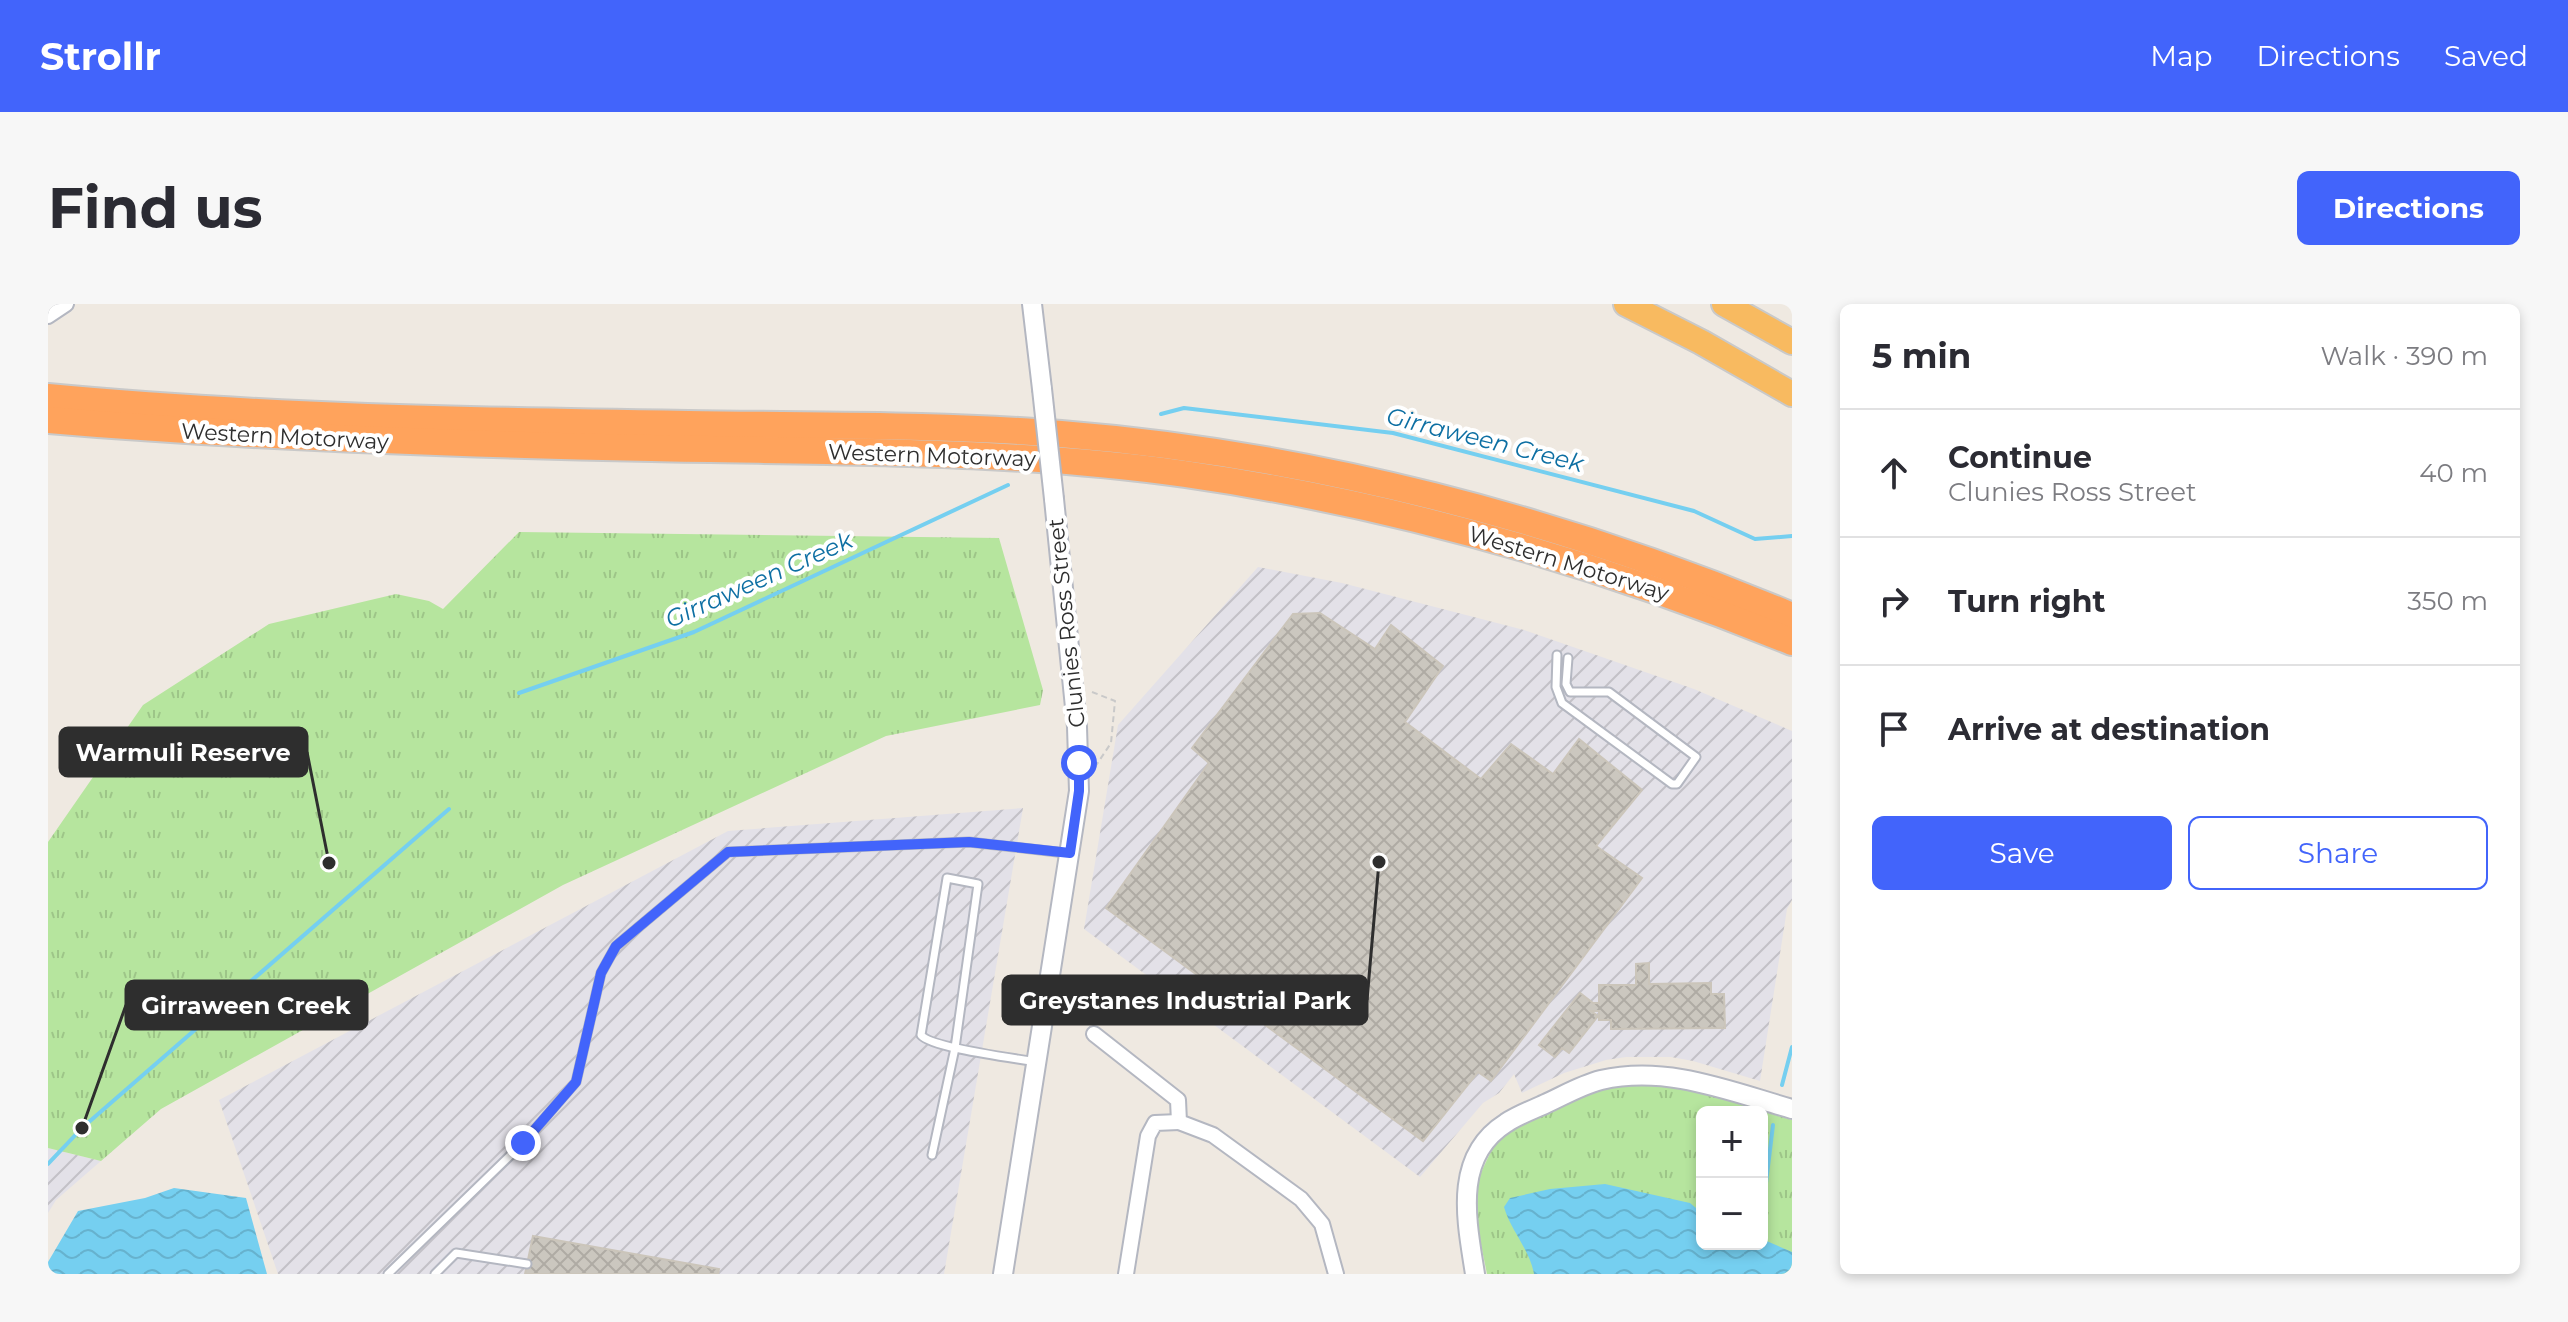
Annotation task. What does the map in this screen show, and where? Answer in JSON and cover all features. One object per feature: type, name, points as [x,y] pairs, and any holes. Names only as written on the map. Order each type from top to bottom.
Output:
[{"type":"highway","points":[[1626,304],[1792,394]]},
{"type":"highway","points":[[1724,304],[1792,342]]},
{"type":"highway","points":[[48,389],[92,401]]},
{"type":"highway","name":"Western Motorway","points":[[48,397],[407,418],[977,429],[1135,442],[1323,473],[1481,510],[1644,559],[1792,616]]},
{"type":"highway","name":"Western Motorway","points":[[48,420],[206,433],[420,443],[981,454],[1183,474],[1369,507],[1477,534],[1649,586],[1792,642]]},
{"type":"street","points":[[48,316],[66,304]]},
{"type":"street","name":"Clunies Ross Street","points":[[1003,1274],[1079,791],[1054,499],[1032,304]]},
{"type":"street","points":[[1094,1034],[1178,1100],[1179,1122]]},
{"type":"street","points":[[1474,1274],[1467,1216],[1468,1179],[1481,1147],[1506,1123],[1577,1089],[1599,1081],[1629,1076],[1689,1079],[1792,1109]]},
{"type":"street","points":[[1126,1274],[1148,1136],[1155,1123],[1179,1122],[1213,1135],[1301,1199],[1322,1224],[1336,1274]]},
{"type":"lane","points":[[1557,655],[1556,687],[1562,703],[1672,784],[1677,784],[1696,757],[1609,692],[1570,692],[1566,684],[1568,658]]},
{"type":"lane","points":[[388,1274],[523,1143],[576,1082],[601,973],[616,946],[728,852],[969,842],[1070,853]]},
{"type":"lane","points":[[932,1155],[955,1048],[978,884],[947,878],[921,1035],[926,1041],[955,1048],[1037,1062]]},
{"type":"lane","points":[[435,1274],[456,1253],[527,1264]]},
{"type":"path","points":[[1092,692],[1115,701],[1111,743]]},
{"type":"shaded area","points":[[1258,567],[1342,583],[1524,630],[1694,689],[1792,731],[1792,900],[1787,909],[1760,1081],[1671,1057],[1606,1060],[1564,1073],[1522,1093],[1514,1074],[1499,1093],[1483,1103],[1420,1177],[1084,929],[1118,725]]},
{"type":"shaded area","points":[[1023,808],[944,1274],[278,1274],[219,1100],[728,831]]},
{"type":"shaded area","points":[[48,1148],[101,1161],[56,1200],[48,1213]]},
{"type":"green space","points":[[519,532],[999,538],[1043,690],[1040,705],[886,736],[563,885],[161,1109],[101,1161],[48,1148],[48,842],[143,705],[269,624],[396,594],[429,601],[443,609]]},
{"type":"green space","points":[[1657,1084],[1686,1088],[1746,1106],[1696,1106],[1696,1250],[1768,1250],[1768,1113],[1792,1120],[1792,1274],[1487,1274],[1474,1210],[1477,1181],[1492,1149],[1507,1133],[1574,1100],[1607,1088]]},
{"type":"water","points":[[1605,1184],[1690,1203],[1696,1208],[1696,1250],[1768,1250],[1768,1242],[1792,1252],[1792,1274],[1534,1274],[1504,1207],[1510,1198],[1550,1189]]},
{"type":"water","points":[[174,1188],[246,1198],[267,1274],[48,1274],[48,1262],[78,1211],[145,1198]]},
{"type":"building","points":[[1320,613],[1375,649],[1391,625],[1443,666],[1405,722],[1481,779],[1511,744],[1553,774],[1579,739],[1642,790],[1596,846],[1642,878],[1491,1081],[1478,1072],[1423,1141],[1106,908],[1209,763],[1192,748],[1293,614]]},
{"type":"building","points":[[1649,963],[1649,984],[1711,983],[1711,994],[1724,994],[1725,1028],[1611,1029],[1611,1020],[1599,1020],[1599,1011],[1591,1011],[1598,1016],[1569,1053],[1562,1048],[1555,1057],[1539,1045],[1580,993],[1593,1003],[1599,1003],[1599,985],[1636,985],[1636,964]]},
{"type":"building","points":[[533,1236],[719,1269],[718,1274],[525,1274]]},
{"type":"waterway","name":"Girraween Creek","points":[[1161,414],[1184,408],[1393,433],[1694,511],[1755,539],[1792,536]]},
{"type":"waterway","name":"Girraween Creek","points":[[519,693],[694,632],[1008,485]]},
{"type":"waterway","name":"Girraween Creek","points":[[48,1164],[82,1128],[449,809]]},
{"type":"waterway","points":[[1782,1085],[1792,1047]]},
{"type":"waterway","points":[[1767,1178],[1773,1125]]},
{"type":"place","name":"Greystanes Industrial Park","points":[[1379,862]]},
{"type":"place","name":"Warmuli Reserve","points":[[329,863]]},
{"type":"place","name":"Girraween Creek","points":[[82,1128]]},
{"type":"route","points":[[523,1143],[576,1082],[601,973],[616,946],[728,852],[969,842],[1070,853],[1079,791],[1079,763]]}]
